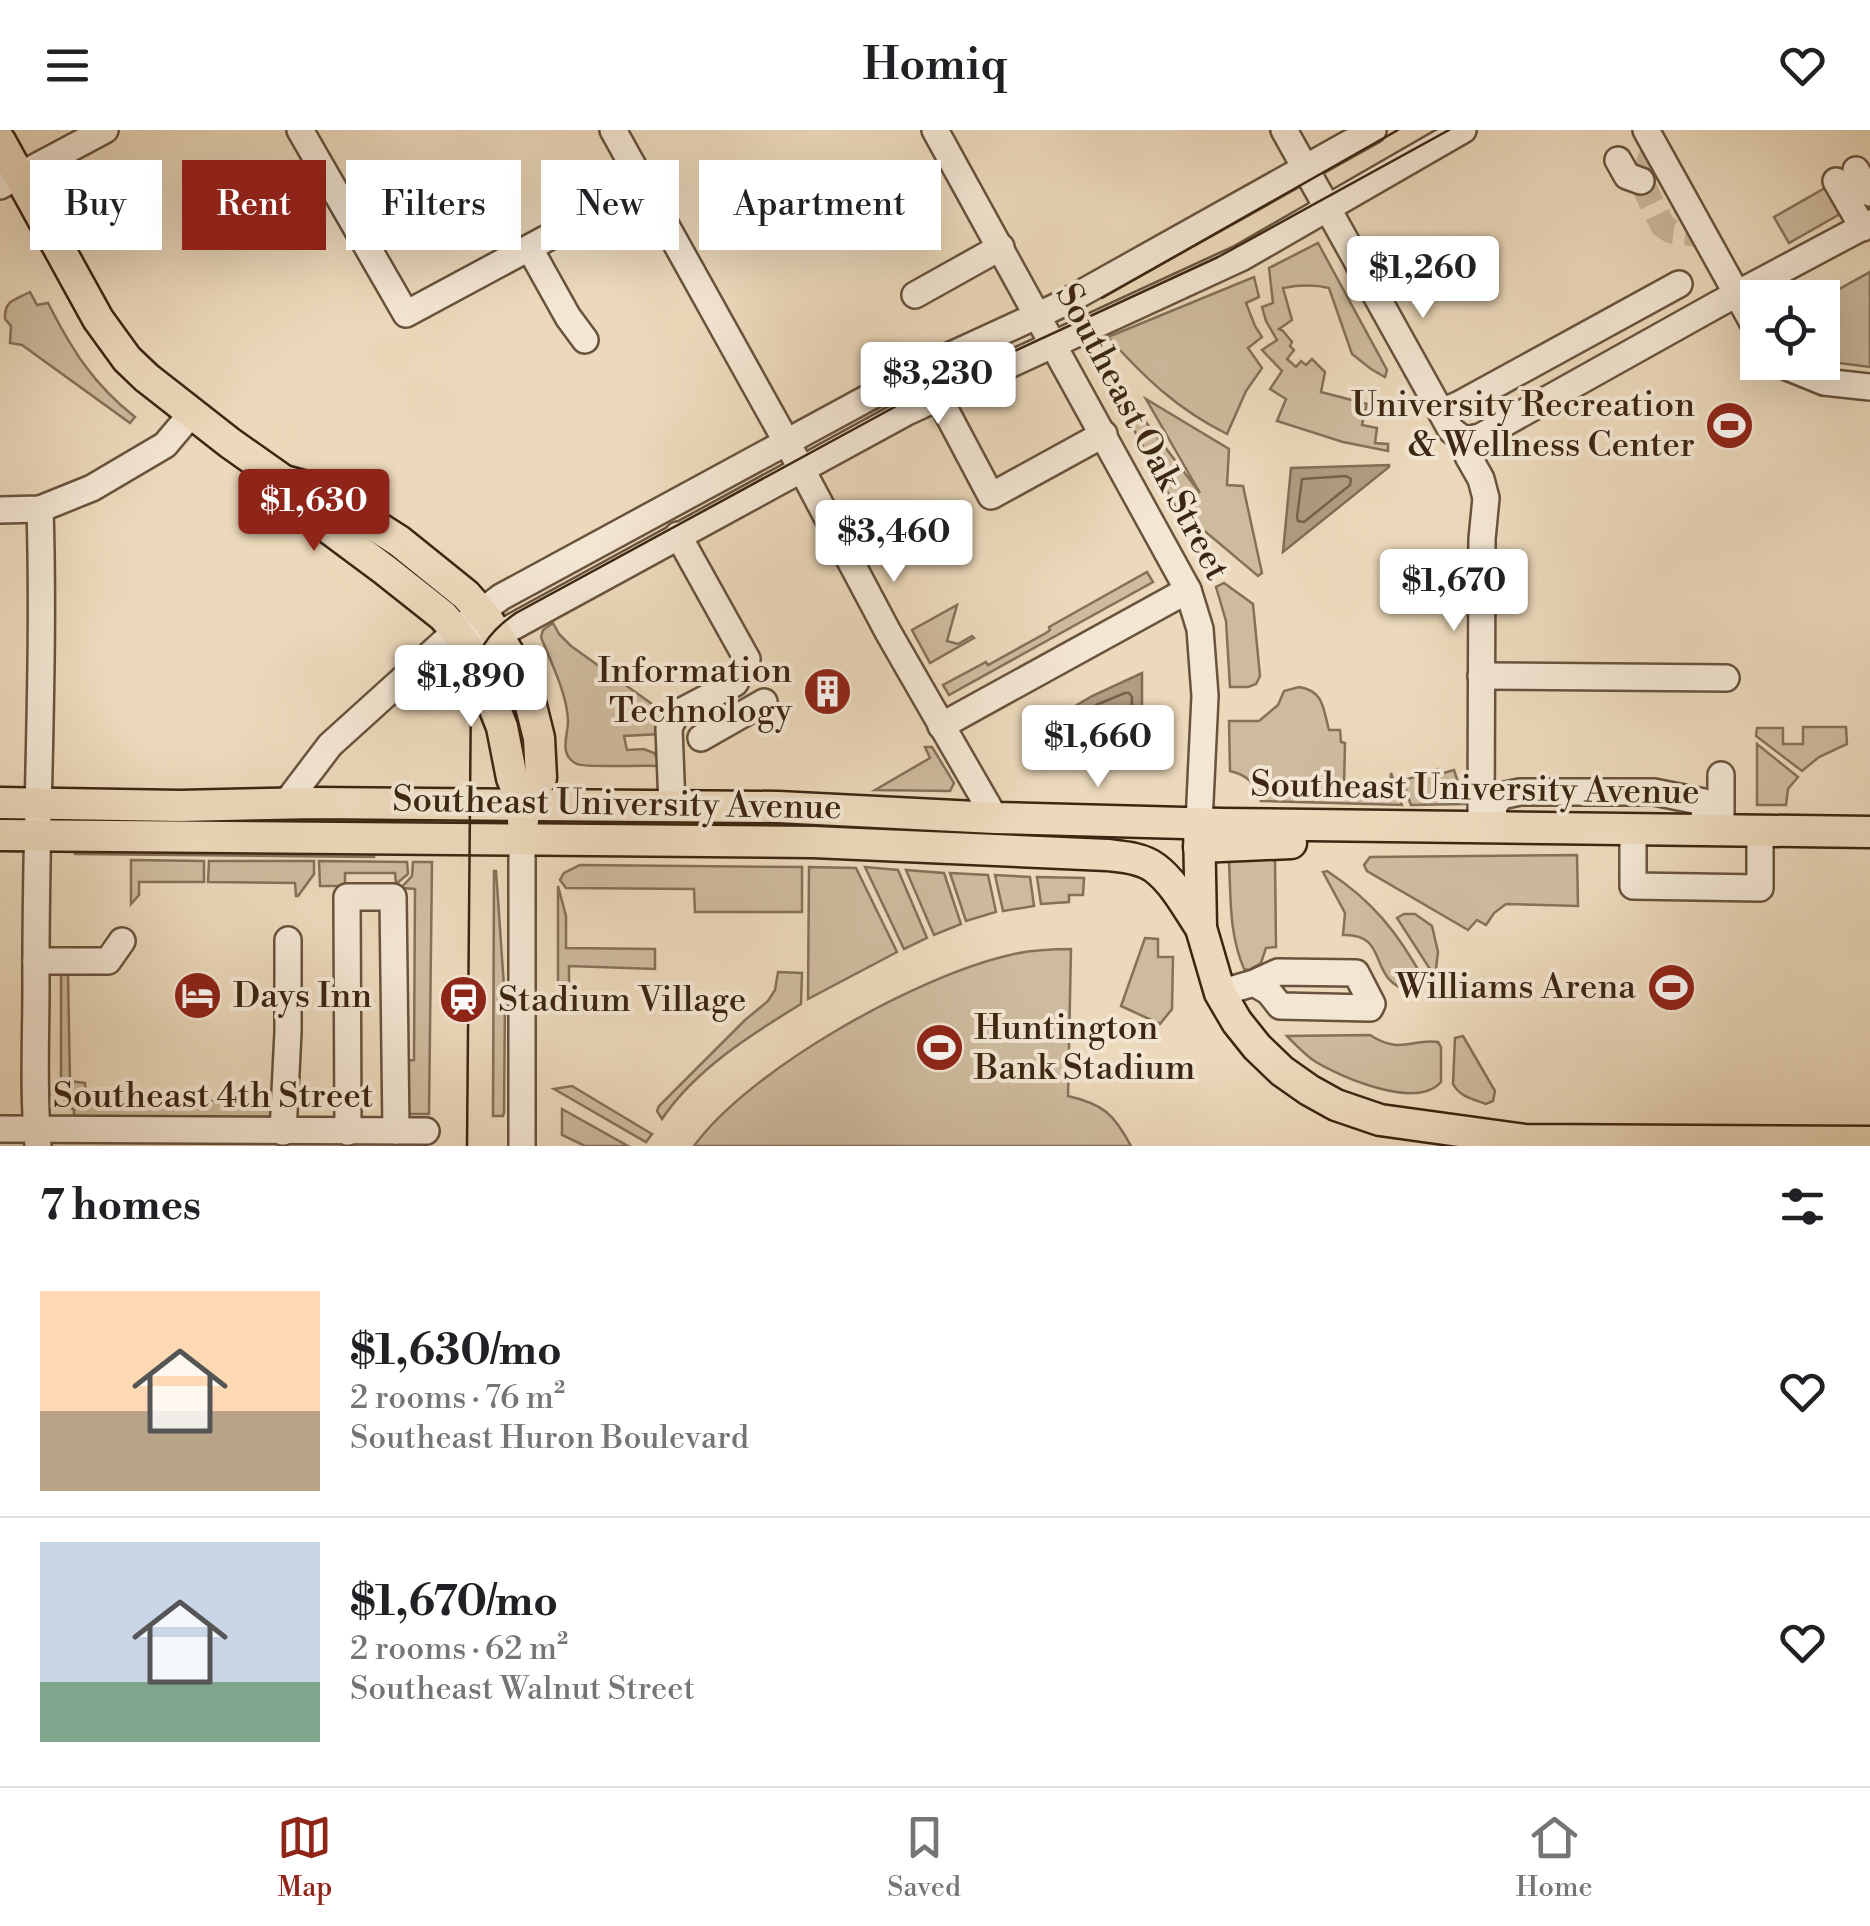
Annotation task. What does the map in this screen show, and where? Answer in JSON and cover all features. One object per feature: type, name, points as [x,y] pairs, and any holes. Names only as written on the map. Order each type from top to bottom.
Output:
[{"type":"main road","points":[[0,141],[10,181],[109,337],[146,378],[284,481],[308,512],[443,616],[478,626],[517,666],[538,738],[540,778],[524,806],[522,839]]},
{"type":"main road","points":[[478,626],[475,659],[502,727],[512,778],[524,806]]},
{"type":"main road","name":"Southeast University Avenue","points":[[0,803],[778,807],[995,818],[1199,835],[1488,827],[1633,829],[1710,821],[1760,831],[1870,832]]},
{"type":"main road","name":"Southeast University Avenue","points":[[0,835],[813,842],[1107,855],[1136,859],[1155,868],[1201,928]]},
{"type":"main road","points":[[1028,853],[1102,840],[1199,835]]},
{"type":"main road","name":"Southeast Oak Street","points":[[1199,835],[1201,928],[1220,993],[1237,1022],[1282,1071],[1336,1105],[1380,1120],[1492,1140],[1870,1142]]},
{"type":"street","points":[[10,181],[105,130]]},
{"type":"street","points":[[613,130],[630,160]]},
{"type":"street","name":"Southeast Oak Street","points":[[934,130],[1188,590],[1200,630],[1205,696],[1199,835]]},
{"type":"street","points":[[1284,130],[1451,430],[1464,440],[1481,480],[1486,498],[1481,676],[1488,827]]},
{"type":"street","points":[[286,803],[330,745],[478,626],[500,597],[924,367],[1062,304],[1373,130]]},
{"type":"street","points":[[478,626],[678,536],[938,396],[1241,258],[1464,130]]},
{"type":"street","points":[[1646,130],[1740,300]]},
{"type":"street","points":[[308,133],[406,314],[541,242]]},
{"type":"street","points":[[1618,160],[1627,176],[1641,181]]},
{"type":"street","points":[[1464,440],[1480,438],[1866,226],[1846,176],[1870,193]]},
{"type":"street","points":[[530,248],[585,340]]},
{"type":"street","points":[[916,295],[1000,248]]},
{"type":"street","points":[[679,249],[995,818]]},
{"type":"street","points":[[1442,412],[1678,284]]},
{"type":"street","points":[[1819,380],[1870,387]]},
{"type":"street","points":[[938,396],[991,496],[1104,434]]},
{"type":"street","points":[[0,510],[40,509],[92,488],[164,445],[192,413]]},
{"type":"street","points":[[38,1138],[40,509]]},
{"type":"street","points":[[672,806],[669,728],[676,714],[735,683],[747,659],[678,536]]},
{"type":"street","points":[[941,726],[1188,590]]},
{"type":"street","points":[[1481,676],[1726,678]]},
{"type":"street","points":[[701,738],[764,702]]},
{"type":"street","points":[[1488,827],[1492,807],[1500,796],[1520,792],[1654,792],[1710,821],[1712,775]]},
{"type":"street","points":[[1633,829],[1633,886],[1760,888],[1760,831]]},
{"type":"street","points":[[522,839],[522,1146]]},
{"type":"street","points":[[348,1132],[347,897],[393,898],[396,1132]]},
{"type":"street","points":[[283,1132],[288,940]]},
{"type":"street","points":[[36,961],[108,961],[122,941]]},
{"type":"street","points":[[1220,993],[1254,984]]},
{"type":"street","points":[[348,1076],[396,1076]]},
{"type":"street","name":"Southeast 4th Street","points":[[0,1129],[38,1138],[426,1131]]},
{"type":"shaded area","points":[[1832,184],[1847,210],[1789,243],[1774,217]]},
{"type":"shaded area","points":[[1318,243],[1387,370],[1385,377],[1352,354],[1329,288],[1317,286],[1283,288],[1292,320],[1279,329],[1292,342],[1294,350],[1287,359],[1296,367],[1301,361],[1306,365],[1312,359],[1325,372],[1321,392],[1367,404],[1362,425],[1377,428],[1375,443],[1388,444],[1388,451],[1343,442],[1277,421],[1286,399],[1270,389],[1282,371],[1262,350],[1277,340],[1262,307],[1273,303],[1269,268]]},
{"type":"shaded area","points":[[1870,272],[1870,367],[1840,363],[1840,289]]},
{"type":"shaded area","points":[[1254,277],[1259,297],[1246,303],[1262,337],[1248,348],[1262,368],[1246,391],[1227,434],[1163,392],[1108,337]]},
{"type":"shaded area","points":[[30,292],[37,305],[48,303],[85,365],[135,417],[130,423],[22,345],[10,343],[6,308]]},
{"type":"shaded area","points":[[1091,350],[1200,493],[1146,399],[1229,449],[1227,485],[1243,486],[1262,573],[1258,576],[1175,506]]},
{"type":"shaded area","points":[[1147,572],[1153,582],[949,695],[943,685],[1046,633],[1049,627]]},
{"type":"shaded area","points":[[1224,583],[1253,604],[1260,676],[1256,684],[1248,687],[1230,687],[1226,621],[1216,587]]},
{"type":"shaded area","points":[[957,605],[947,641],[958,644],[974,638],[930,663],[912,630]]},
{"type":"shaded area","points":[[553,623],[571,646],[666,714],[661,734],[624,736],[627,750],[654,753],[657,766],[582,765],[568,756],[565,700],[541,637],[543,630]]},
{"type":"shaded area","points":[[1299,687],[1318,697],[1329,730],[1340,730],[1341,742],[1345,743],[1344,786],[1390,786],[1391,773],[1402,805],[1261,801],[1250,781],[1230,771],[1229,721],[1259,721],[1278,705],[1284,691]]},
{"type":"shaded area","points":[[1803,727],[1846,727],[1847,744],[1819,757],[1802,771],[1756,736],[1757,728],[1783,728],[1783,744],[1803,744]]},
{"type":"shaded area","points":[[1757,744],[1798,777],[1788,789],[1786,805],[1757,805]]},
{"type":"shaded area","points":[[925,747],[932,747],[954,783],[950,791],[875,790],[930,758]]},
{"type":"shaded area","points":[[1438,769],[1440,774],[1454,770],[1465,804],[1411,805],[1402,781]]},
{"type":"shaded area","points":[[74,848],[374,850],[374,857],[75,854]]},
{"type":"shaded area","points":[[1577,855],[1578,906],[1506,904],[1486,925],[1477,920],[1468,930],[1367,871],[1364,865],[1370,857]]},
{"type":"shaded area","points":[[1275,859],[1276,947],[1266,948],[1261,963],[1249,970],[1244,969],[1233,930],[1229,862]]},
{"type":"shaded area","points":[[131,860],[204,861],[204,882],[139,882],[139,895],[131,904]]},
{"type":"shaded area","points":[[209,861],[314,861],[314,874],[296,896],[295,883],[208,882]]},
{"type":"shaded area","points":[[319,861],[407,862],[408,874],[396,884],[395,873],[345,873],[345,886],[320,886]]},
{"type":"shaded area","points":[[413,862],[432,862],[429,1114],[405,1114],[401,1061],[414,1060],[415,889],[401,888],[412,876]]},
{"type":"shaded area","points":[[580,865],[802,867],[802,912],[695,912],[694,889],[566,888],[560,880],[564,873]]},
{"type":"shaded area","points":[[809,867],[856,868],[897,952],[808,999]]},
{"type":"shaded area","points":[[865,867],[898,870],[927,938],[904,949]]},
{"type":"shaded area","points":[[906,870],[944,873],[961,924],[934,935]]},
{"type":"shaded area","points":[[494,871],[505,1001],[503,1116],[493,1116]]},
{"type":"shaded area","points":[[1327,871],[1371,906],[1394,933],[1424,980],[1419,988],[1411,991],[1397,986],[1382,969],[1368,942],[1358,936],[1343,935],[1345,913],[1323,872]]},
{"type":"shaded area","points":[[950,873],[988,875],[996,912],[966,921]]},
{"type":"shaded area","points":[[995,875],[1030,877],[1034,906],[1003,911]]},
{"type":"shaded area","points":[[1037,877],[1084,878],[1083,895],[1069,895],[1069,902],[1041,904]]},
{"type":"shaded area","points":[[558,886],[566,916],[566,948],[655,949],[655,969],[569,966],[569,982],[558,982]]},
{"type":"shaded area","points":[[1415,914],[1432,926],[1438,952],[1435,977],[1397,918]]},
{"type":"shaded area","points":[[1145,938],[1158,939],[1158,957],[1173,957],[1172,1009],[1160,1024],[1121,1006]]},
{"type":"shaded area","name":"Huntington Bank Stadium","points":[[1071,949],[1068,1096],[1106,1112],[1131,1146],[694,1146],[720,1117],[794,1057],[884,1004],[972,966],[1025,952]]},
{"type":"shaded area","points":[[778,972],[802,973],[801,1004],[707,1069],[662,1119],[657,1111],[659,1106],[768,1001],[775,990]]},
{"type":"shaded area","points":[[61,975],[68,975],[70,1081],[85,1083],[86,1100],[273,1102],[272,1115],[74,1117],[74,1110],[66,1104],[61,1090]]},
{"type":"shaded area","points":[[1370,1035],[1398,1045],[1438,1042],[1441,1082],[1430,1090],[1415,1093],[1380,1088],[1316,1062],[1287,1036]]},
{"type":"shaded area","points":[[1463,1036],[1495,1091],[1493,1101],[1486,1104],[1463,1095],[1453,1084],[1455,1038]]},
{"type":"shaded area","points":[[572,1086],[652,1134],[646,1142],[554,1089]]},
{"type":"shaded area","points":[[562,1109],[628,1146],[585,1146],[562,1135]]},
{"type":"water","points":[[1389,467],[1283,552],[1291,468]]},
{"type":"water","points":[[1142,673],[1142,756],[1131,765],[1062,758],[1059,727],[1048,722]]},
{"type":"tunnel","points":[[1655,147],[1641,181],[1663,226],[1671,231],[1703,235]]},
{"type":"tram line","points":[[1102,298],[1398,130]]},
{"type":"tram line","points":[[467,1146],[471,687],[479,654],[498,628],[516,613],[900,404],[1218,257],[1449,130]]},
{"type":"place","name":"University Recreation & Wellness Center","points":[[1730,425]]},
{"type":"place","name":"Information Technology","points":[[827,691]]},
{"type":"place","name":"Williams Arena","points":[[1671,987]]},
{"type":"place","name":"Days Inn","points":[[198,996]]},
{"type":"place","name":"Stadium Village","points":[[463,1000]]},
{"type":"place","name":"Huntington Bank Stadium","points":[[939,1048]]}]
